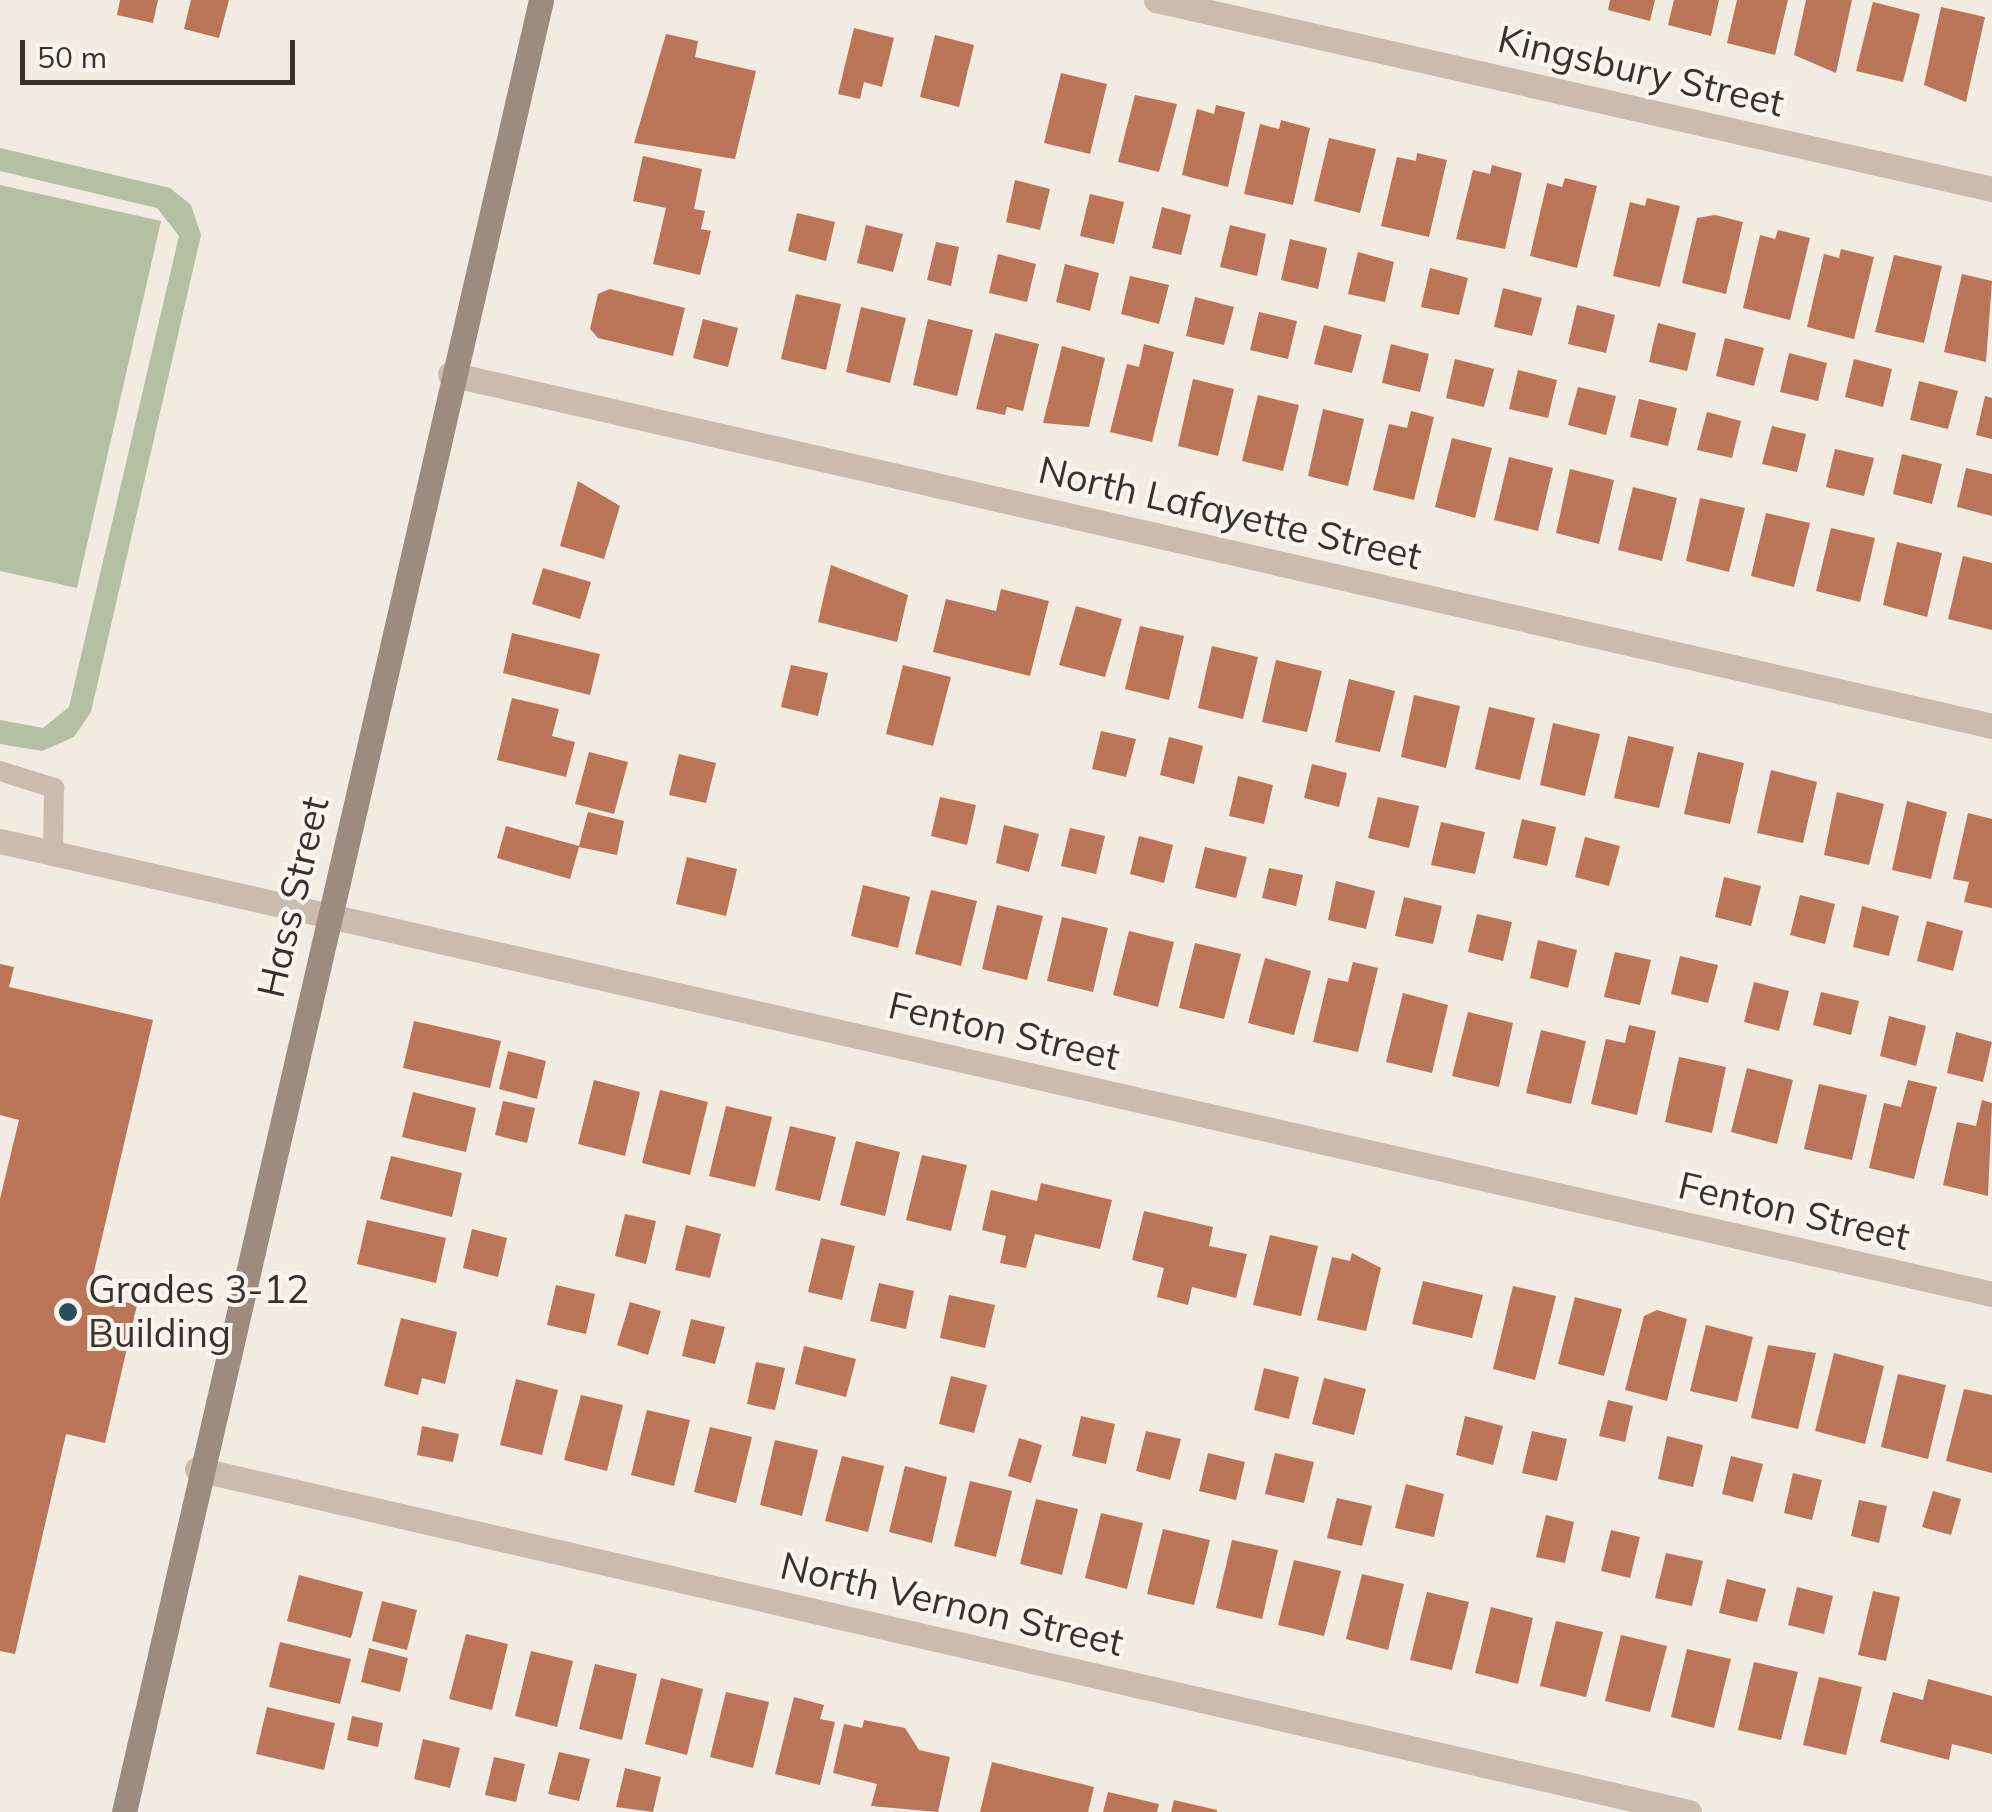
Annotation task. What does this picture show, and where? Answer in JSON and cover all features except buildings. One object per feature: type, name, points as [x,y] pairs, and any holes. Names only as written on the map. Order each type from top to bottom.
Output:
[{"type":"street","name":"Hass Street","points":[[124,1812],[198,1469],[450,374],[541,0]]},
{"type":"street","name":"Kingsbury Street","points":[[1156,0],[1992,189]]},
{"type":"street","name":"North Lafayette Street","points":[[450,374],[1992,726]]},
{"type":"street","name":"Fenton Street","points":[[0,841],[1992,1294]]},
{"type":"street","name":"North Vernon Street","points":[[198,1469],[1689,1812]]},
{"type":"lane","points":[[0,771],[54,788],[54,853]]},
{"type":"green space","points":[[0,148],[170,188],[191,205],[201,235],[91,712],[74,737],[42,751],[0,744],[0,720],[43,728],[69,707],[179,236],[157,208],[0,171]]},
{"type":"green space","points":[[0,185],[161,221],[77,588],[0,571]]},
{"type":"place","name":"Grades 3-12 Building","points":[[68,1312]]}]
